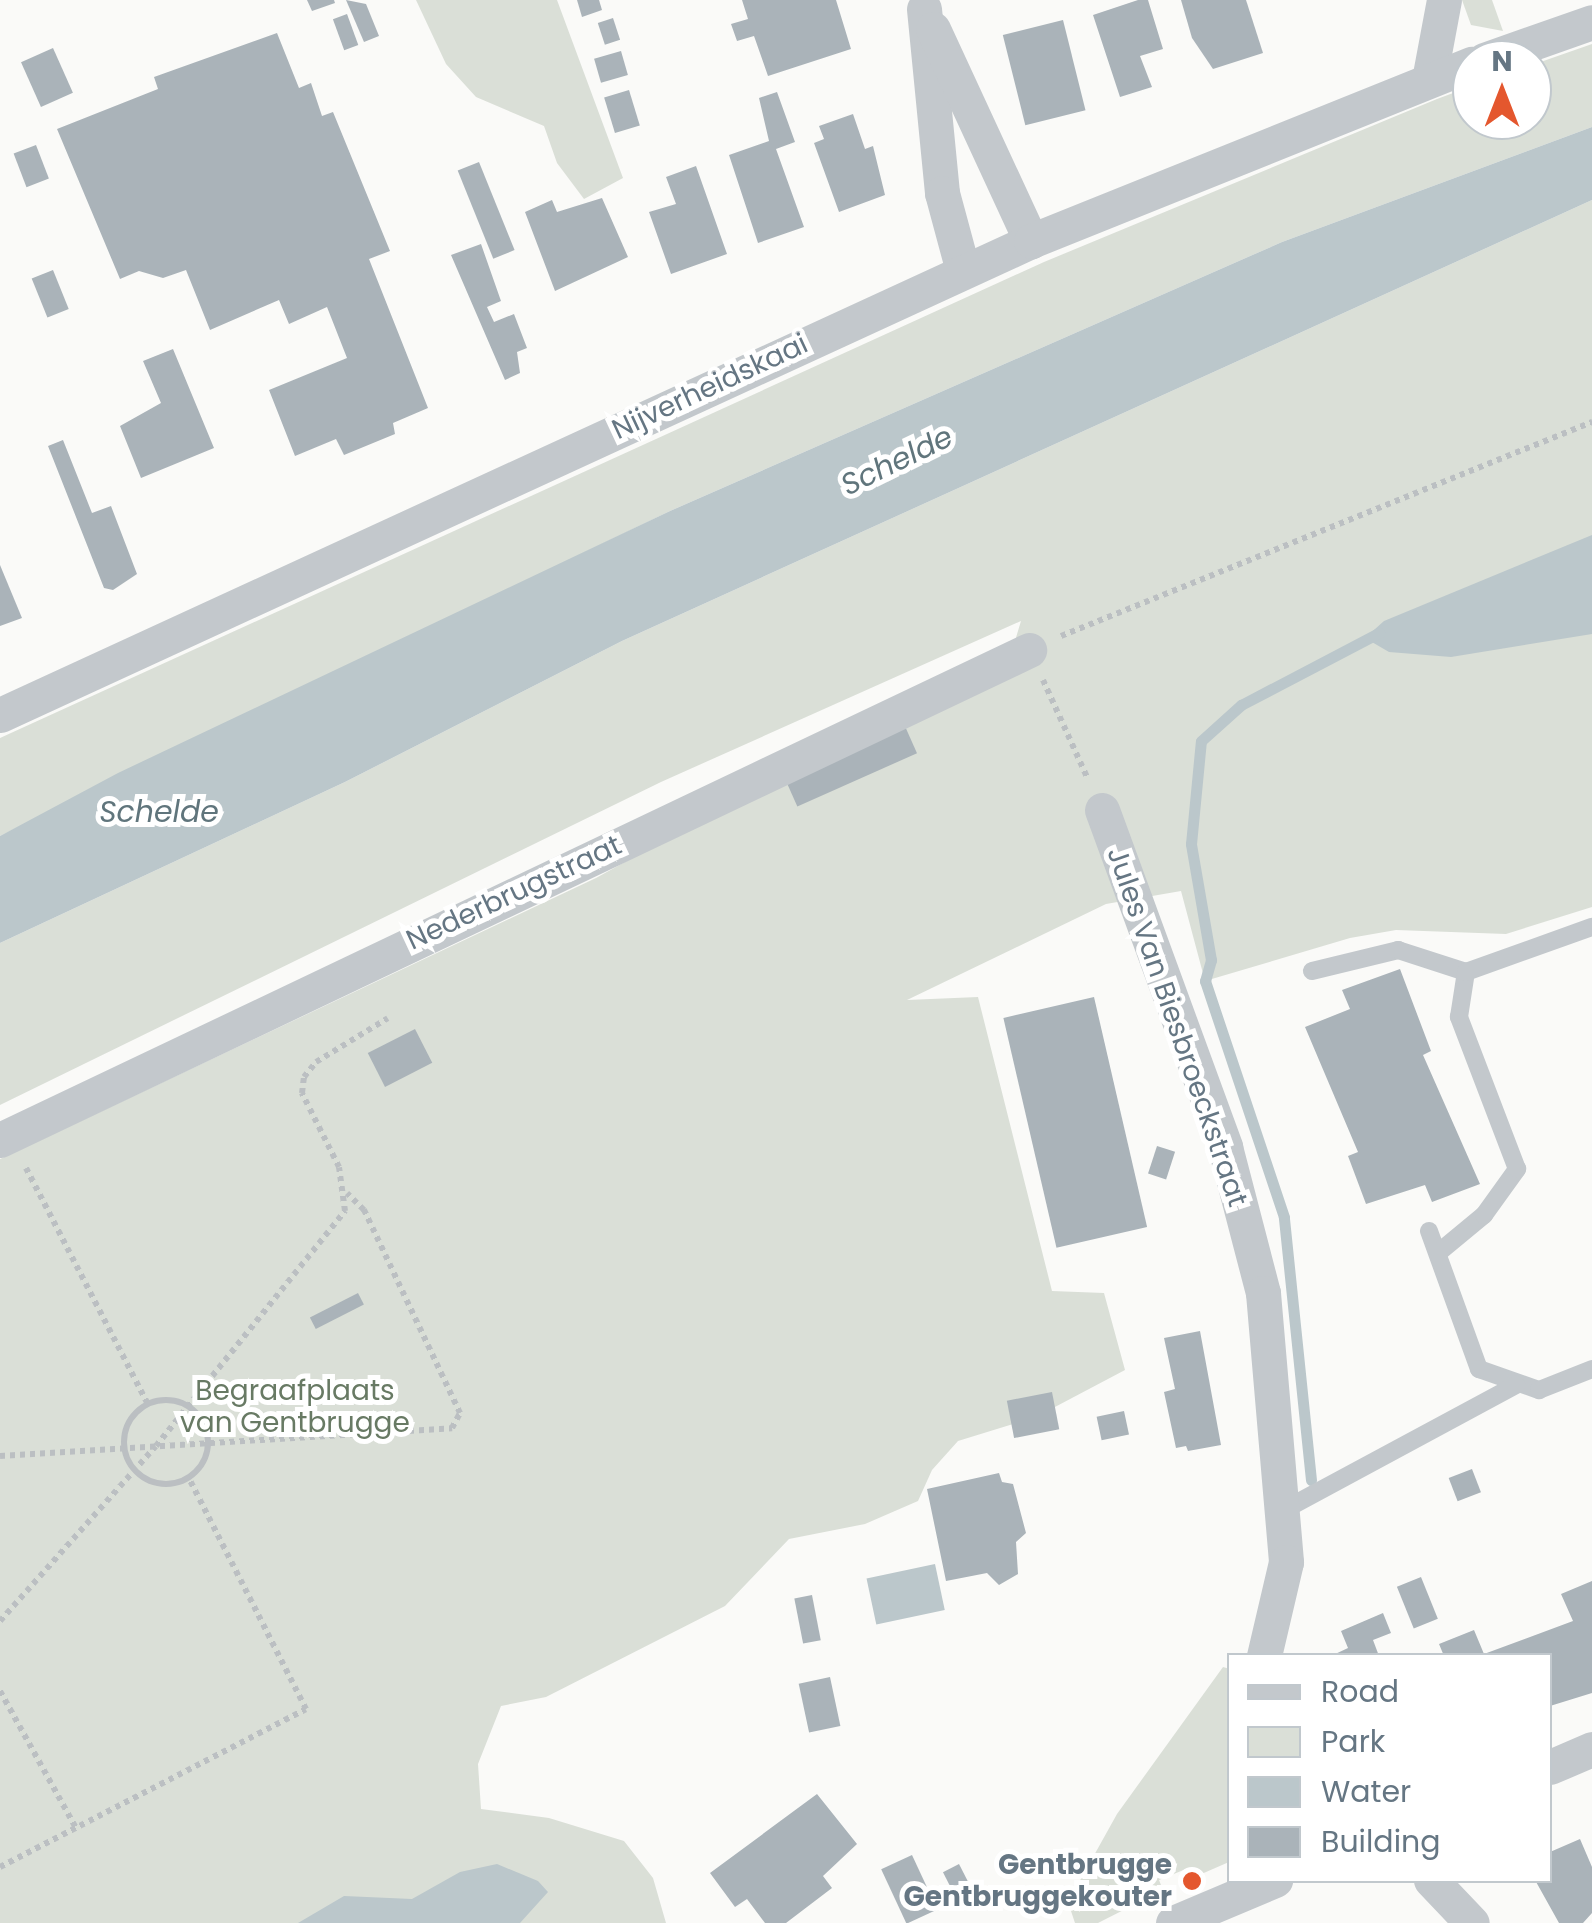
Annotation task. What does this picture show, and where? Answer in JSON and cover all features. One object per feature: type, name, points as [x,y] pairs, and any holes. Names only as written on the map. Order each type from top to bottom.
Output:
[{"type":"street","points":[[1430,80],[1444,0]]},
{"type":"street","points":[[922,4],[1031,241]]},
{"type":"street","points":[[922,4],[942,193],[963,271]]},
{"type":"street","points":[[1541,40],[1592,22]]},
{"type":"street","name":"Nijverheidskaai","points":[[0,715],[963,271],[1452,72]]},
{"type":"street","name":"Nederbrugstraat","points":[[0,1140],[1029,650]]},
{"type":"street","name":"Jules Van Biesbroeckstraat","points":[[1102,810],[1225,1147],[1258,1274],[1286,1562],[1265,1653]]},
{"type":"street","points":[[1552,1766],[1592,1750]]},
{"type":"street","points":[[1173,1923],[1268,1883]]},
{"type":"street","points":[[1434,1883],[1472,1923]]},
{"type":"lane","points":[[1312,971],[1398,950],[1466,972],[1592,926]]},
{"type":"lane","points":[[1438,1253],[1484,1215],[1517,1169],[1459,1017],[1466,972]]},
{"type":"lane","points":[[1430,1231],[1480,1370],[1540,1390],[1592,1370]]},
{"type":"lane","points":[[1282,1511],[1516,1384]]},
{"type":"path","points":[[1096,620],[1592,422]]},
{"type":"path","name":"Jules Van Biesbroeckstraat","points":[[1029,650],[1102,810]]},
{"type":"path","points":[[0,1456],[452,1428],[460,1414],[364,1210],[346,1192],[302,1092],[304,1078],[316,1062],[388,1018]]},
{"type":"path","points":[[25,1168],[148,1404]]},
{"type":"path","points":[[0,1621],[132,1467],[156,1446],[334,1226],[346,1211],[346,1192]]},
{"type":"path","points":[[148,1404],[186,1405],[198,1414],[208,1441],[189,1478],[160,1484],[132,1467],[124,1448],[128,1422],[148,1404]]},
{"type":"path","points":[[0,1868],[306,1709],[189,1478]]},
{"type":"path","points":[[0,1691],[76,1828]]},
{"type":"green space","points":[[416,0],[557,0],[623,178],[584,199],[557,163],[544,126],[476,97],[446,64]]},
{"type":"green space","points":[[1462,0],[1492,0],[1503,31],[1471,25]]},
{"type":"green space","points":[[1592,44],[1592,127],[1282,242],[670,511],[0,836],[0,738],[1044,262],[1437,99],[1452,93],[1452,140],[1552,140],[1552,58]]},
{"type":"green space","name":"Begraafplaats van Gentbrugge","points":[[1592,200],[1592,907],[1506,934],[1396,930],[1350,938],[1205,981],[1181,891],[1106,904],[907,1000],[978,997],[1052,1291],[1104,1293],[1125,1370],[1036,1417],[958,1441],[932,1470],[918,1501],[865,1524],[789,1539],[725,1606],[546,1697],[501,1706],[478,1764],[481,1809],[549,1818],[624,1841],[653,1878],[666,1923],[0,1923],[0,1159],[596,878],[735,801],[1004,677],[1021,621],[661,782],[0,1105],[0,943],[345,782],[622,641]]},
{"type":"green space","points":[[1223,1667],[1227,1668],[1227,1863],[1190,1879],[1186,1869],[1159,1880],[1163,1890],[1098,1923],[1075,1923],[1068,1902],[1117,1814]]},
{"type":"water","name":"Schelde","points":[[1592,127],[1592,200],[622,641],[345,782],[0,943],[0,836],[118,773],[670,511],[1282,242]]},
{"type":"water","points":[[1592,535],[1592,634],[1451,657],[1389,652],[1365,638],[1384,621]]},
{"type":"water","points":[[935,1564],[945,1610],[876,1625],[867,1579]]},
{"type":"water","points":[[497,1864],[538,1881],[548,1892],[520,1923],[298,1923],[344,1896],[412,1899],[460,1872]]},
{"type":"building","points":[[307,0],[334,0],[335,3],[312,11]]},
{"type":"building","points":[[346,0],[366,4],[379,36],[364,42]]},
{"type":"building","points":[[577,0],[599,0],[602,10],[582,17]]},
{"type":"building","points":[[742,0],[836,0],[851,49],[768,76],[754,36],[737,41],[731,24],[748,19]]},
{"type":"building","points":[[1148,0],[1163,49],[1140,56],[1152,87],[1120,97],[1093,15]]},
{"type":"building","points":[[1181,0],[1246,0],[1263,53],[1213,69],[1192,38]]},
{"type":"building","points":[[347,14],[358,45],[344,50],[333,19]]},
{"type":"building","points":[[613,18],[620,40],[605,45],[598,23]]},
{"type":"building","points":[[1063,20],[1085,110],[1025,125],[1003,35]]},
{"type":"building","points":[[277,33],[299,88],[311,83],[322,116],[333,112],[390,251],[369,259],[428,408],[393,423],[395,434],[344,455],[336,439],[295,456],[269,390],[347,358],[327,307],[289,324],[279,300],[210,330],[186,270],[163,278],[139,271],[120,279],[57,129],[158,89],[154,77]]},
{"type":"building","points":[[53,48],[73,93],[41,107],[21,62]]},
{"type":"building","points":[[621,51],[628,75],[601,83],[594,59]]},
{"type":"building","points":[[629,90],[640,125],[615,133],[604,98]]},
{"type":"building","points":[[777,92],[795,142],[776,149],[804,227],[758,243],[729,155],[769,141],[759,98]]},
{"type":"building","points":[[853,114],[865,149],[873,146],[885,195],[839,212],[814,143],[824,139],[819,126]]},
{"type":"building","points":[[36,145],[49,179],[26,187],[14,154]]},
{"type":"building","points":[[479,162],[515,250],[493,259],[458,171]]},
{"type":"building","points":[[696,166],[727,254],[671,274],[649,212],[676,204],[666,177]]},
{"type":"building","points":[[602,198],[628,257],[555,291],[525,212],[552,200],[557,212]]},
{"type":"building","points":[[481,244],[501,301],[487,307],[494,322],[514,314],[527,348],[517,352],[520,373],[505,380],[451,255]]},
{"type":"building","points":[[53,270],[69,309],[47,318],[32,279]]},
{"type":"building","points":[[173,349],[214,448],[141,478],[120,426],[161,403],[143,361]]},
{"type":"building","points":[[63,440],[92,513],[111,506],[137,574],[113,590],[104,588],[48,446]]},
{"type":"building","points":[[0,565],[22,618],[0,626]]},
{"type":"building","points":[[904,724],[917,753],[797,807],[784,777]]},
{"type":"building","points":[[1400,969],[1431,1051],[1423,1055],[1480,1184],[1432,1202],[1425,1185],[1366,1204],[1348,1156],[1358,1152],[1305,1027],[1350,1009],[1342,990]]},
{"type":"building","points":[[1094,997],[1147,1227],[1056,1248],[1003,1018]]},
{"type":"building","points":[[415,1029],[432,1063],[385,1087],[368,1053]]},
{"type":"building","points":[[1157,1146],[1175,1152],[1166,1179],[1148,1174]]},
{"type":"building","points":[[358,1293],[364,1305],[316,1329],[310,1318]]},
{"type":"building","points":[[1200,1331],[1221,1445],[1188,1451],[1186,1446],[1176,1448],[1164,1392],[1175,1389],[1164,1338]]},
{"type":"building","points":[[1052,1392],[1059,1429],[1014,1438],[1007,1401]]},
{"type":"building","points":[[1124,1411],[1129,1434],[1102,1440],[1097,1417]]},
{"type":"building","points":[[1472,1469],[1481,1492],[1458,1501],[1449,1478]]},
{"type":"building","points":[[999,1473],[1002,1482],[1013,1484],[1026,1533],[1016,1542],[1018,1574],[999,1585],[987,1573],[946,1581],[927,1489]]},
{"type":"building","points":[[1421,1577],[1438,1619],[1414,1628],[1397,1587]]},
{"type":"building","points":[[1592,1581],[1592,1693],[1552,1705],[1552,1653],[1487,1653],[1573,1621],[1561,1594]]},
{"type":"building","points":[[812,1595],[821,1640],[803,1644],[794,1598]]},
{"type":"building","points":[[1383,1613],[1391,1633],[1373,1640],[1378,1653],[1337,1653],[1348,1648],[1341,1631]]},
{"type":"building","points":[[1474,1630],[1484,1653],[1443,1653],[1439,1644]]},
{"type":"building","points":[[830,1677],[840,1726],[809,1733],[799,1684]]},
{"type":"building","points":[[817,1794],[857,1844],[823,1876],[832,1888],[786,1923],[765,1923],[747,1899],[735,1907],[710,1873]]},
{"type":"building","points":[[1580,1839],[1592,1867],[1592,1913],[1583,1923],[1559,1923],[1537,1883],[1552,1883],[1552,1851]]},
{"type":"building","points":[[912,1855],[937,1909],[906,1923],[881,1869]]},
{"type":"building","points":[[959,1864],[972,1890],[956,1898],[943,1872]]},
{"type":"waterway","points":[[1311,1480],[1284,1217],[1205,981],[1211,960],[1191,844],[1201,741],[1241,705],[1379,633]]},
{"type":"place","name":"Gentbrugge Gentbruggekouter","points":[[1192,1881]]}]
